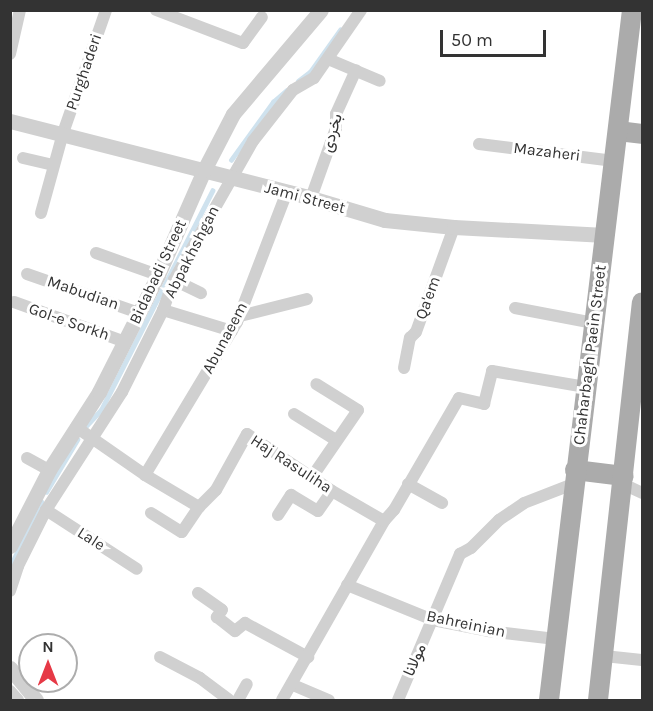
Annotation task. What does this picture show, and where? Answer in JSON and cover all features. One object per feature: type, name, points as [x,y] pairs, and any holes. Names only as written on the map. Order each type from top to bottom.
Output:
[{"type":"main road","name":"Chaharbagh Paein Street","points":[[549,700],[574,477],[632,10]]},
{"type":"main road","points":[[618,131],[642,134]]},
{"type":"main road","points":[[598,700],[642,302]]},
{"type":"main road","points":[[574,477],[623,480]]},
{"type":"street","points":[[10,54],[20,10]]},
{"type":"street","name":"Purghaderi","points":[[41,213],[63,133],[106,10]]},
{"type":"street","points":[[156,10],[243,43],[262,17]]},
{"type":"street","name":"Bidabadi Street","points":[[10,546],[49,470],[99,392],[125,342],[158,275],[204,170],[233,114],[321,10]]},
{"type":"street","name":"Abpakhshgan","points":[[10,591],[18,566],[61,482],[93,438],[122,392],[163,310],[174,280],[253,141],[293,90],[314,78],[361,10]]},
{"type":"street","points":[[328,58],[380,81]]},
{"type":"street","name":"بخردی","points":[[311,198],[336,128],[336,114],[356,70]]},
{"type":"street","name":"Jami Street","points":[[10,121],[311,198],[384,220],[454,227],[605,235]]},
{"type":"street","name":"Mazaheri","points":[[479,144],[614,160]]},
{"type":"street","points":[[23,158],[53,165]]},
{"type":"street","name":"Abunaeem","points":[[145,475],[240,316],[287,192]]},
{"type":"street","name":"Qa'em","points":[[404,368],[410,338],[416,332],[454,227]]},
{"type":"street","points":[[96,253],[158,275]]},
{"type":"street","name":"Mabudian","points":[[27,274],[139,313]]},
{"type":"street","points":[[174,280],[201,293]]},
{"type":"street","points":[[240,316],[307,299]]},
{"type":"street","name":"Gol-e Sorkh","points":[[14,302],[125,342]]},
{"type":"street","points":[[515,308],[594,323]]},
{"type":"street","points":[[163,310],[232,331]]},
{"type":"street","points":[[282,700],[384,521],[393,510],[459,398],[484,405],[492,371],[586,387]]},
{"type":"street","points":[[312,477],[358,410],[316,384]]},
{"type":"street","points":[[294,414],[336,441]]},
{"type":"street","points":[[76,427],[145,475],[199,507],[182,532],[151,513]]},
{"type":"street","name":"Haj Rasuliha","points":[[199,507],[216,490],[247,434],[332,491],[384,521]]},
{"type":"street","points":[[27,459],[49,470]]},
{"type":"street","name":"مولانا","points":[[398,700],[460,554],[471,548],[499,520],[524,502],[574,477]]},
{"type":"street","points":[[623,480],[642,493]]},
{"type":"street","points":[[408,484],[442,503]]},
{"type":"street","points":[[278,515],[291,495],[318,511],[332,491]]},
{"type":"street","name":"Lale","points":[[46,510],[137,569]]},
{"type":"street","name":"Bahreinian","points":[[347,585],[433,620],[488,631],[556,639]]},
{"type":"street","points":[[198,594],[222,610],[217,617],[235,631],[245,623],[308,657]]},
{"type":"street","points":[[604,656],[642,660]]},
{"type":"street","points":[[160,657],[200,678],[229,700]]},
{"type":"street","points":[[10,668],[36,700]]},
{"type":"street","points":[[238,700],[247,684]]},
{"type":"street","points":[[292,685],[329,700]]},
{"type":"street","points":[[10,691],[18,700]]},
{"type":"waterway","points":[[298,81],[310,72],[340,30]]},
{"type":"waterway","points":[[231,160],[273,102],[287,90]]},
{"type":"waterway","points":[[85,427],[101,410],[212,191]]},
{"type":"waterway","points":[[46,492],[77,440]]},
{"type":"waterway","points":[[10,567],[41,502]]}]
